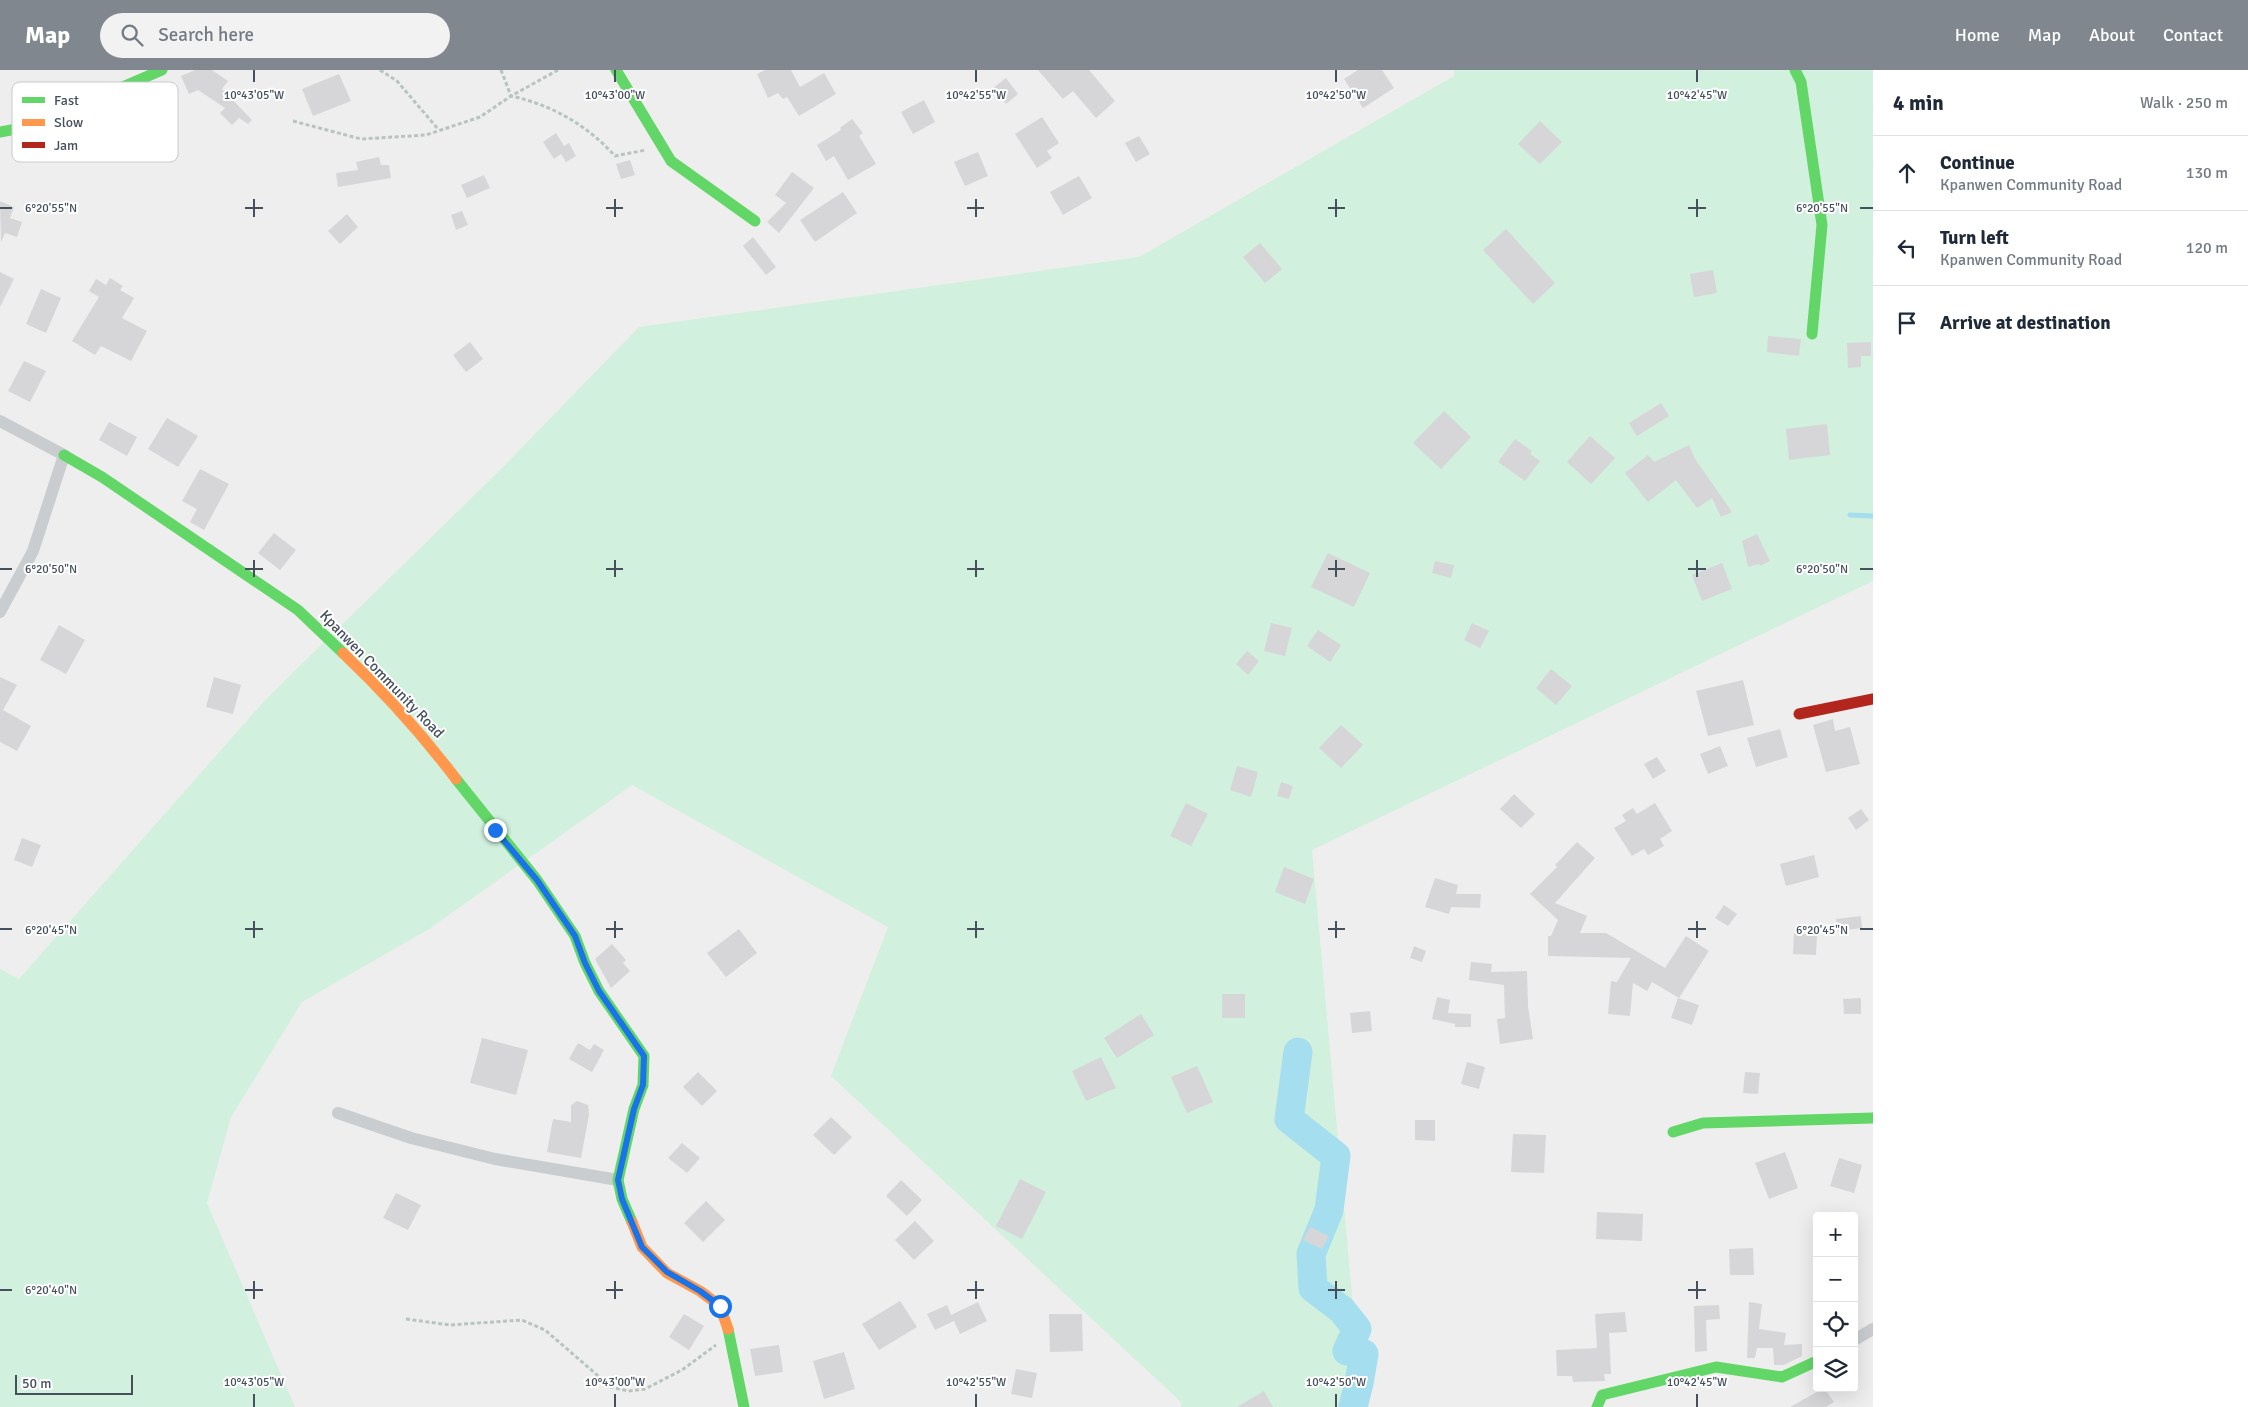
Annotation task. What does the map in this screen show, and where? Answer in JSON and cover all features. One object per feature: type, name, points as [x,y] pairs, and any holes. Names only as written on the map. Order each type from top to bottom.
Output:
[{"type":"street","points":[[134,82],[162,70]]},
{"type":"street","points":[[616,70],[661,146],[672,161],[755,220]]},
{"type":"street","points":[[1795,70],[1801,82],[1822,225],[1812,334]]},
{"type":"street","points":[[0,421],[64,454],[33,551],[0,612]]},
{"type":"street","name":"Kpanwen Community Road","points":[[64,454],[102,477],[173,527],[298,610],[372,681],[431,746],[495,830],[537,880],[575,936],[585,963],[599,991],[644,1056],[643,1085],[634,1109],[618,1180],[622,1199],[642,1247],[667,1272],[700,1291],[720,1306],[730,1334],[744,1407]]},
{"type":"street","points":[[1798,714],[1873,699]]},
{"type":"street","points":[[338,1113],[411,1138],[486,1156],[618,1180]]},
{"type":"street","points":[[1673,1132],[1703,1123],[1873,1118]]},
{"type":"street","points":[[1858,1338],[1873,1329]]},
{"type":"street","points":[[1597,1407],[1602,1395],[1716,1367],[1782,1377],[1813,1363]]},
{"type":"path","points":[[380,70],[397,81],[438,129]]},
{"type":"path","points":[[501,70],[511,96]]},
{"type":"path","points":[[293,121],[361,139],[426,135],[438,129],[480,117],[511,96],[558,70]]},
{"type":"path","points":[[511,96],[532,100],[558,110],[601,141],[615,156],[661,146]]},
{"type":"path","points":[[406,1319],[450,1326],[522,1320],[545,1330],[611,1387],[628,1391],[645,1389],[682,1370],[730,1334]]},
{"type":"green space","points":[[1454,70],[1873,70],[1873,581],[1312,850],[1362,1407],[1181,1407],[1181,1402],[831,1076],[888,927],[632,785],[429,929],[302,1002],[231,1117],[207,1203],[295,1407],[0,1407],[0,969],[19,979],[266,699],[501,469],[639,327],[1139,257],[1454,76]]},
{"type":"building","points":[[195,70],[212,70],[228,81],[222,89],[252,120],[248,124],[239,118],[232,125],[220,113],[225,108],[198,90],[189,94],[181,76]]},
{"type":"building","points":[[765,70],[791,70],[800,87],[824,73],[836,94],[799,116],[787,97],[783,99],[778,93],[768,98],[757,74]]},
{"type":"building","points":[[1038,70],[1089,70],[1115,101],[1096,118],[1073,91],[1063,99]]},
{"type":"building","points":[[1358,70],[1382,70],[1394,88],[1363,108],[1344,79]]},
{"type":"building","points":[[339,74],[351,101],[313,116],[302,89]]},
{"type":"building","points":[[1006,78],[1018,94],[1006,104],[993,88]]},
{"type":"building","points":[[924,100],[935,122],[913,134],[901,112]]},
{"type":"building","points":[[1042,117],[1059,143],[1047,151],[1052,158],[1037,168],[1015,134]]},
{"type":"building","points":[[852,119],[863,133],[859,136],[876,164],[848,180],[834,156],[826,161],[817,145],[841,130],[840,128]]},
{"type":"building","points":[[1540,121],[1562,142],[1540,164],[1518,144]]},
{"type":"building","points":[[556,133],[564,146],[569,143],[576,156],[566,162],[561,154],[554,159],[543,142]]},
{"type":"building","points":[[1139,136],[1150,154],[1136,162],[1125,143]]},
{"type":"building","points":[[978,152],[988,176],[965,186],[954,162]]},
{"type":"building","points":[[379,157],[381,165],[389,165],[391,178],[338,187],[336,173],[358,170],[356,162]]},
{"type":"building","points":[[630,160],[635,175],[621,179],[616,164]]},
{"type":"building","points":[[792,172],[814,188],[779,233],[767,222],[786,203],[775,195]]},
{"type":"building","points":[[484,175],[490,188],[467,198],[461,185]]},
{"type":"building","points":[[1079,176],[1092,198],[1063,215],[1050,192]]},
{"type":"building","points":[[843,192],[857,213],[815,242],[800,220]]},
{"type":"building","points":[[0,201],[14,207],[10,218],[22,222],[17,237],[5,233],[1,242]]},
{"type":"building","points":[[462,211],[468,225],[456,230],[451,215]]},
{"type":"building","points":[[347,214],[358,227],[340,244],[328,231]]},
{"type":"building","points":[[1506,229],[1555,283],[1533,304],[1483,250]]},
{"type":"building","points":[[753,237],[776,267],[766,275],[743,246]]},
{"type":"building","points":[[1260,243],[1282,269],[1265,283],[1243,257]]},
{"type":"building","points":[[1713,270],[1717,293],[1694,297],[1690,274]]},
{"type":"building","points":[[0,272],[14,279],[0,307]]},
{"type":"building","points":[[110,278],[123,286],[120,290],[134,298],[122,318],[147,331],[131,361],[101,346],[95,355],[72,341],[99,297],[89,291],[96,279],[106,285]]},
{"type":"building","points":[[41,289],[61,298],[46,333],[26,324]]},
{"type":"building","points":[[1768,336],[1801,339],[1799,356],[1767,352]]},
{"type":"building","points":[[470,342],[483,359],[466,372],[453,355]]},
{"type":"building","points":[[1871,342],[1871,356],[1861,356],[1861,367],[1848,368],[1847,343]]},
{"type":"building","points":[[24,361],[46,371],[30,402],[8,391]]},
{"type":"building","points":[[1661,403],[1669,416],[1637,436],[1629,423]]},
{"type":"building","points":[[1444,411],[1471,437],[1441,469],[1413,443]]},
{"type":"building","points":[[167,418],[198,436],[178,467],[148,449]]},
{"type":"building","points":[[109,422],[137,437],[127,456],[99,440]]},
{"type":"building","points":[[1827,424],[1830,455],[1789,460],[1786,429]]},
{"type":"building","points":[[1590,436],[1615,458],[1591,484],[1567,462]]},
{"type":"building","points":[[1515,439],[1532,451],[1530,454],[1540,461],[1525,481],[1498,462]]},
{"type":"building","points":[[1689,445],[1695,459],[1732,512],[1721,517],[1712,498],[1697,508],[1676,480],[1648,502],[1625,473],[1648,455],[1654,462]]},
{"type":"building","points":[[200,469],[229,484],[204,530],[190,522],[197,509],[182,501]]},
{"type":"building","points":[[274,533],[296,550],[280,570],[258,553]]},
{"type":"building","points":[[1757,534],[1770,561],[1760,566],[1759,564],[1748,567],[1742,541]]},
{"type":"building","points":[[1328,553],[1370,573],[1354,607],[1311,587]]},
{"type":"building","points":[[1435,561],[1454,565],[1451,578],[1432,573]]},
{"type":"building","points":[[1722,563],[1732,589],[1702,601],[1692,575]]},
{"type":"building","points":[[1271,623],[1292,628],[1285,656],[1264,651]]},
{"type":"building","points":[[1472,623],[1489,631],[1480,648],[1464,640]]},
{"type":"building","points":[[59,625],[85,640],[66,674],[40,660]]},
{"type":"building","points":[[1318,630],[1341,645],[1330,662],[1307,646]]},
{"type":"building","points":[[1247,651],[1259,661],[1248,675],[1236,664]]},
{"type":"building","points":[[1551,669],[1572,686],[1556,705],[1536,688]]},
{"type":"building","points":[[0,677],[17,685],[3,710],[31,726],[17,751],[0,742]]},
{"type":"building","points":[[214,677],[241,685],[233,714],[206,707]]},
{"type":"building","points":[[1743,680],[1754,725],[1708,736],[1696,691]]},
{"type":"building","points":[[1833,719],[1835,731],[1850,727],[1860,764],[1826,772],[1813,725]]},
{"type":"building","points":[[1341,725],[1363,745],[1341,768],[1319,748]]},
{"type":"building","points":[[1780,729],[1788,757],[1756,767],[1747,738]]},
{"type":"building","points":[[1720,746],[1728,766],[1708,774],[1700,754]]},
{"type":"building","points":[[1657,757],[1666,771],[1653,779],[1644,764]]},
{"type":"building","points":[[1237,766],[1258,772],[1251,797],[1230,790]]},
{"type":"building","points":[[1281,782],[1293,786],[1289,799],[1277,796]]},
{"type":"building","points":[[1514,794],[1535,814],[1521,828],[1500,809]]},
{"type":"building","points":[[1186,803],[1208,814],[1191,846],[1170,836]]},
{"type":"building","points":[[1655,803],[1672,831],[1660,839],[1664,846],[1648,855],[1644,849],[1632,856],[1614,828],[1626,821],[1622,815],[1633,808],[1637,814]]},
{"type":"building","points":[[1861,809],[1869,820],[1856,830],[1848,818]]},
{"type":"building","points":[[22,838],[41,845],[32,867],[14,860]]},
{"type":"building","points":[[1577,842],[1595,858],[1555,903],[1587,916],[1580,933],[1606,933],[1665,968],[1686,936],[1709,951],[1679,998],[1652,982],[1647,991],[1633,983],[1630,1016],[1608,1014],[1611,981],[1617,982],[1631,958],[1548,956],[1548,936],[1551,936],[1558,920],[1530,894],[1557,867],[1555,865]]},
{"type":"building","points":[[1814,855],[1819,877],[1786,886],[1780,864]]},
{"type":"building","points":[[1284,867],[1314,879],[1305,904],[1275,892]]},
{"type":"building","points":[[1435,878],[1458,885],[1456,894],[1481,894],[1480,908],[1451,907],[1449,914],[1425,907]]},
{"type":"building","points":[[1724,905],[1737,914],[1728,926],[1715,918]]},
{"type":"building","points":[[1861,916],[1862,928],[1838,931],[1836,919]]},
{"type":"building","points":[[739,929],[757,953],[726,977],[707,953]]},
{"type":"building","points":[[1794,933],[1817,935],[1816,955],[1793,954]]},
{"type":"building","points":[[612,944],[626,960],[623,963],[630,971],[611,988],[595,959]]},
{"type":"building","points":[[1414,946],[1426,951],[1422,962],[1410,958]]},
{"type":"building","points":[[1471,962],[1492,964],[1491,972],[1527,971],[1528,1006],[1533,1039],[1500,1044],[1497,1019],[1505,1018],[1504,985],[1469,980]]},
{"type":"building","points":[[1222,994],[1245,994],[1245,1018],[1222,1018]]},
{"type":"building","points":[[1437,997],[1450,1000],[1448,1013],[1471,1014],[1471,1027],[1455,1027],[1455,1024],[1432,1019]]},
{"type":"building","points":[[1678,998],[1699,1005],[1692,1025],[1671,1018]]},
{"type":"building","points":[[1861,998],[1861,1014],[1844,1014],[1843,999]]},
{"type":"building","points":[[1370,1011],[1372,1031],[1352,1033],[1350,1013]]},
{"type":"building","points":[[1141,1014],[1154,1035],[1117,1058],[1104,1038]]},
{"type":"building","points":[[482,1038],[528,1050],[516,1095],[470,1083]]},
{"type":"building","points":[[578,1043],[590,1050],[594,1044],[604,1050],[592,1072],[569,1059]]},
{"type":"building","points":[[1101,1057],[1116,1088],[1086,1101],[1072,1071]]},
{"type":"building","points":[[1467,1062],[1485,1067],[1479,1089],[1461,1084]]},
{"type":"building","points":[[1197,1066],[1213,1102],[1187,1113],[1171,1077]]},
{"type":"building","points":[[698,1072],[717,1091],[702,1106],[683,1087]]},
{"type":"building","points":[[1745,1072],[1760,1073],[1758,1094],[1743,1093]]},
{"type":"building","points":[[577,1101],[588,1105],[589,1115],[581,1158],[547,1152],[553,1119],[571,1122],[571,1105]]},
{"type":"building","points":[[831,1117],[852,1137],[834,1155],[813,1135]]},
{"type":"building","points":[[1415,1120],[1435,1120],[1435,1141],[1415,1140]]},
{"type":"building","points":[[1513,1134],[1546,1135],[1544,1173],[1511,1172]]},
{"type":"building","points":[[682,1143],[700,1158],[687,1173],[668,1158]]},
{"type":"building","points":[[1785,1152],[1798,1188],[1769,1199],[1755,1163]]},
{"type":"building","points":[[1839,1158],[1862,1165],[1854,1193],[1830,1186]]},
{"type":"building","points":[[1020,1179],[1046,1192],[1022,1239],[996,1226]]},
{"type":"building","points":[[901,1180],[922,1200],[907,1216],[886,1196]]},
{"type":"building","points":[[396,1193],[421,1205],[408,1230],[383,1218]]},
{"type":"building","points":[[706,1201],[725,1220],[703,1242],[684,1223]]},
{"type":"building","points":[[1597,1212],[1643,1214],[1642,1241],[1596,1239]]},
{"type":"building","points":[[915,1221],[934,1241],[914,1260],[895,1240]]},
{"type":"building","points":[[1310,1227],[1329,1236],[1322,1249],[1303,1240]]},
{"type":"building","points":[[1753,1248],[1754,1275],[1730,1275],[1729,1249]]},
{"type":"building","points":[[900,1301],[917,1327],[879,1350],[862,1324]]},
{"type":"building","points":[[978,1302],[987,1321],[960,1334],[954,1321],[935,1330],[927,1314],[947,1305],[951,1315]]},
{"type":"building","points":[[1749,1302],[1762,1304],[1759,1329],[1786,1333],[1784,1345],[1802,1344],[1802,1356],[1784,1365],[1774,1365],[1773,1348],[1757,1348],[1755,1358],[1747,1358]]},
{"type":"building","points":[[1719,1305],[1720,1319],[1706,1320],[1707,1351],[1695,1352],[1694,1306]]},
{"type":"building","points":[[1625,1312],[1627,1332],[1609,1333],[1611,1374],[1604,1374],[1605,1381],[1573,1382],[1572,1376],[1557,1376],[1556,1350],[1597,1348],[1595,1314]]},
{"type":"building","points":[[684,1314],[704,1326],[689,1350],[669,1337]]},
{"type":"building","points":[[1049,1314],[1082,1314],[1083,1351],[1050,1352]]},
{"type":"building","points":[[779,1345],[783,1372],[755,1376],[750,1349]]},
{"type":"building","points":[[844,1352],[855,1389],[824,1399],[813,1361]]},
{"type":"building","points":[[1016,1369],[1037,1373],[1032,1398],[1011,1394]]},
{"type":"building","points":[[1264,1391],[1273,1407],[1237,1407]]},
{"type":"building","points":[[1817,1392],[1827,1392],[1834,1402],[1826,1407],[1790,1407]]},
{"type":"waterway","points":[[1850,515],[1873,516]]},
{"type":"waterway","points":[[1298,1052],[1289,1119],[1336,1156],[1329,1210],[1311,1254],[1313,1288],[1342,1310],[1357,1329],[1347,1351],[1364,1354],[1353,1407]]},
{"type":"traffic: fast","points":[[134,82],[162,70]]},
{"type":"traffic: fast","points":[[616,70],[671,161],[755,221]]},
{"type":"traffic: fast","points":[[1795,70],[1801,82],[1822,225],[1812,334]]},
{"type":"traffic: fast","points":[[0,132],[12,130]]},
{"type":"traffic: fast","points":[[64,455],[102,477],[298,610],[343,653]]},
{"type":"traffic: fast","points":[[456,779],[537,880],[575,936],[585,963],[599,991],[644,1056],[643,1085],[634,1109],[618,1180],[622,1199],[632,1222]]},
{"type":"traffic: fast","points":[[1673,1132],[1703,1123],[1873,1118]]},
{"type":"traffic: fast","points":[[728,1329],[744,1407]]},
{"type":"traffic: fast","points":[[1597,1407],[1602,1395],[1716,1367],[1782,1377],[1813,1363]]},
{"type":"traffic: slow","points":[[343,653],[402,714],[456,779]]},
{"type":"traffic: slow","points":[[632,1222],[642,1247],[667,1273],[700,1291],[720,1306],[728,1329]]},
{"type":"traffic: jam","points":[[1799,714],[1873,699]]},
{"type":"route","points":[[495,830],[537,880],[575,936],[585,963],[599,991],[644,1056],[643,1085],[634,1109],[618,1180],[622,1199],[642,1247],[667,1272],[700,1291],[720,1306]]}]
